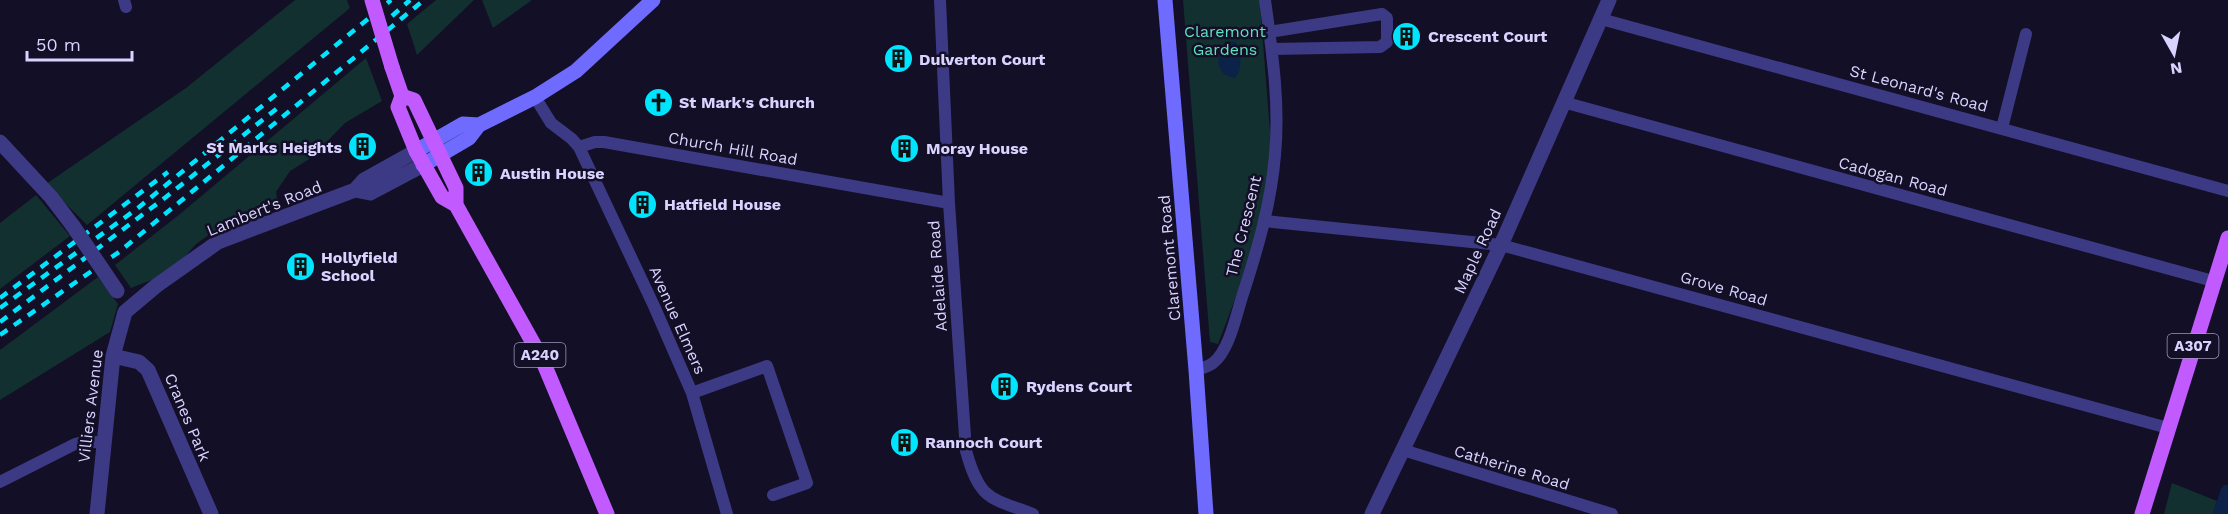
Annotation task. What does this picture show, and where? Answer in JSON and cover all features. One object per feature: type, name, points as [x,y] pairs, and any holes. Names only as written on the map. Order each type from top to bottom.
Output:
[{"type":"main road","name":"A240","points":[[372,0],[402,96],[398,108],[416,151],[442,196],[456,205],[542,359],[607,514]]},
{"type":"main road","points":[[416,151],[463,124],[479,124],[535,97],[576,71],[653,0]]},
{"type":"main road","name":"Claremont Road","points":[[1165,0],[1197,370],[1206,514]]},
{"type":"main road","name":"A240","points":[[402,96],[414,100],[456,188],[456,205]]},
{"type":"main road","points":[[423,165],[469,138],[479,124]]},
{"type":"main road","name":"A307","points":[[2142,514],[2228,238]]},
{"type":"street","name":"Adelaide Road","points":[[940,0],[949,203],[963,431],[969,460],[983,492],[994,499],[1033,514]]},
{"type":"street","name":"The Crescent","points":[[1197,370],[1214,362],[1225,349],[1255,257],[1270,196],[1275,154],[1276,101],[1265,0]]},
{"type":"street","name":"Maple Road","points":[[1372,514],[1501,245],[1609,0]]},
{"type":"street","points":[[1269,32],[1382,14],[1387,18],[1387,42],[1380,47],[1272,49]]},
{"type":"street","name":"St Leonard's Road","points":[[1601,19],[2228,191]]},
{"type":"street","points":[[2002,128],[2026,34]]},
{"type":"street","points":[[535,97],[551,123],[579,147]]},
{"type":"street","name":"Cadogan Road","points":[[1563,102],[2214,281]]},
{"type":"street","points":[[0,142],[51,197],[130,306]]},
{"type":"street","name":"Church Hill Road","points":[[579,147],[604,142],[949,203]]},
{"type":"street","name":"Avenue Elmers","points":[[579,147],[692,393],[727,514]]},
{"type":"street","name":"Lambert's Road","points":[[130,306],[218,242],[355,190],[364,180],[416,151]]},
{"type":"street","name":"Lambert's Road","points":[[355,190],[370,193],[423,165]]},
{"type":"street","name":"Grove Road","points":[[1264,221],[1501,245],[2168,428]]},
{"type":"street","name":"Villiers Avenue","points":[[97,514],[113,356],[121,323],[130,306]]},
{"type":"street","name":"Cranes Park","points":[[113,356],[139,362],[148,370],[211,514]]},
{"type":"street","points":[[692,393],[767,366],[807,483],[773,495]]},
{"type":"street","points":[[0,482],[75,444],[87,441],[103,443]]},
{"type":"street","name":"Catherine Road","points":[[1403,450],[1612,514]]},
{"type":"green space","points":[[295,0],[347,0],[350,8],[87,225],[46,184],[186,88]]},
{"type":"green space","points":[[436,0],[474,0],[417,55],[407,24]]},
{"type":"green space","points":[[482,0],[532,0],[493,28]]},
{"type":"green space","name":"Claremont Gardens","points":[[1183,0],[1259,0],[1260,4],[1272,157],[1251,257],[1218,344],[1210,342]]},
{"type":"green space","points":[[366,58],[382,101],[345,123],[311,158],[290,171],[276,192],[278,203],[273,207],[259,206],[234,217],[196,244],[183,259],[154,279],[131,288],[115,265],[180,214]]},
{"type":"green space","points":[[36,195],[70,236],[0,289],[0,223]]},
{"type":"green space","points":[[98,277],[118,304],[110,332],[0,400],[0,350]]},
{"type":"green space","points":[[2172,483],[2217,501],[2213,514],[2164,514]]},
{"type":"water","points":[[1227,41],[1236,42],[1240,56],[1240,70],[1235,78],[1223,73],[1220,68],[1219,58]]},
{"type":"water","points":[[2224,485],[2228,485],[2228,514],[2213,514],[2221,489]]},
{"type":"railway","points":[[0,308],[138,208],[391,0]]},
{"type":"railway","points":[[392,16],[410,0]]},
{"type":"railway","points":[[0,335],[119,252],[424,0]]},
{"type":"railway","points":[[0,322],[166,197],[280,106]]},
{"type":"railway","points":[[0,298],[168,172]]},
{"type":"place","name":"Crescent Court","points":[[1407,36]]},
{"type":"place","name":"Dulverton Court","points":[[898,59]]},
{"type":"place","name":"St Mark's Church","points":[[658,102]]},
{"type":"place","name":"St Marks Heights","points":[[363,147]]},
{"type":"place","name":"Moray House","points":[[905,148]]},
{"type":"place","name":"Austin House","points":[[479,173]]},
{"type":"place","name":"Hatfield House","points":[[643,204]]},
{"type":"place","name":"Hollyfield School","points":[[300,266]]},
{"type":"place","name":"Rydens Court","points":[[1005,386]]},
{"type":"place","name":"Rannoch Court","points":[[904,442]]}]
